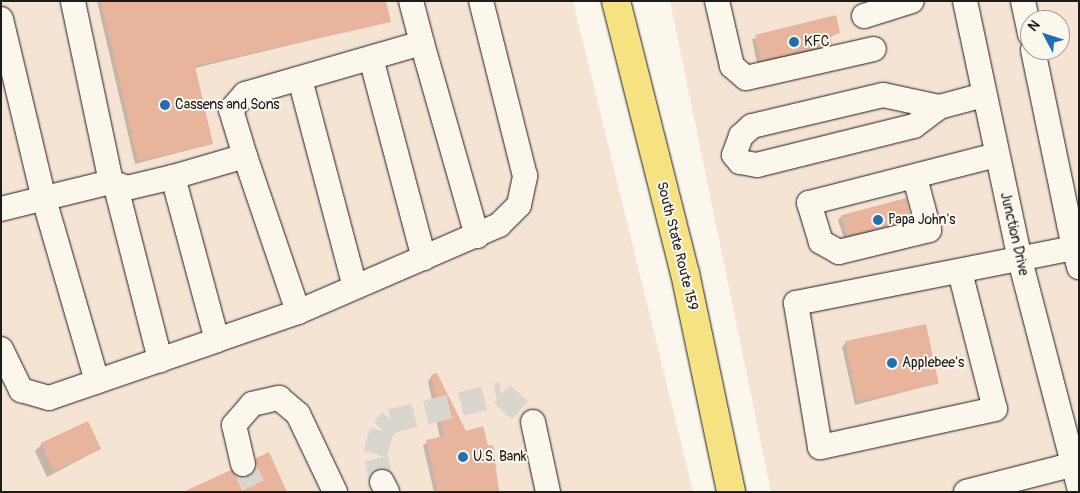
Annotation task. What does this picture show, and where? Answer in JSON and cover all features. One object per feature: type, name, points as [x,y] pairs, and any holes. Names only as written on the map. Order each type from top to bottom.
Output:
[{"type":"main road","name":"South State Route 159","points":[[617,2],[685,273],[731,492]]},
{"type":"street","points":[[1,9],[10,1]]},
{"type":"street","points":[[73,1],[114,184],[160,360]]},
{"type":"street","points":[[411,1],[478,236]]},
{"type":"street","points":[[1,348],[15,382],[30,395],[49,398],[298,312],[478,236],[514,212],[524,190],[525,176],[481,1]]},
{"type":"street","points":[[717,1],[732,66],[746,78],[874,50]]},
{"type":"street","points":[[864,16],[912,1]]},
{"type":"street","name":"Junction Drive","points":[[965,1],[996,155],[1020,260],[1077,472],[966,492]]},
{"type":"street","points":[[1,19],[44,198],[96,381]]},
{"type":"street","points":[[298,312],[231,117],[234,104],[245,94],[422,43]]},
{"type":"street","points":[[370,58],[424,258]]},
{"type":"street","points":[[960,272],[995,409],[820,447],[796,303],[1020,260],[1076,257],[1035,60]]},
{"type":"street","points":[[300,78],[355,287]]},
{"type":"street","points":[[939,107],[883,94],[752,126],[741,136],[734,154],[740,162],[757,165],[914,126],[939,107],[984,95]]},
{"type":"street","points":[[915,178],[929,230],[839,252],[821,242],[809,203],[915,178],[996,155]]},
{"type":"street","points":[[1,209],[114,184],[172,177],[244,156]]},
{"type":"street","points":[[172,177],[217,340]]},
{"type":"street","points":[[243,464],[234,426],[245,409],[266,398],[279,398],[293,407],[334,492]]},
{"type":"street","points":[[533,422],[548,492]]},
{"type":"shaded area","points":[[1,1],[573,1],[693,492],[1,492]]},
{"type":"shaded area","points":[[670,1],[1079,1],[1079,492],[771,492]]},
{"type":"building","name":"Cassens and Sons","points":[[101,1],[386,1],[391,22],[195,66],[213,144],[138,161]]},
{"type":"building","name":"KFC","points":[[836,15],[840,33],[830,36],[832,44],[761,61],[755,35]]},
{"type":"building","name":"Papa John's","points":[[906,198],[912,220],[847,238],[841,215]]},
{"type":"building","name":"Applebee's","points":[[926,324],[939,384],[857,401],[845,341]]},
{"type":"building","name":"U.S. Bank","points":[[437,373],[466,431],[483,426],[488,446],[493,445],[499,492],[438,492],[426,440],[444,436],[431,375]]},
{"type":"building","points":[[88,421],[101,449],[54,471],[41,443]]},
{"type":"building","points":[[269,452],[287,492],[183,492],[231,470],[247,477],[256,468],[256,458]]},
{"type":"tunnel","points":[[382,482],[375,454],[382,430],[391,421],[502,394],[533,422]]},
{"type":"tunnel","points":[[243,464],[256,492]]},
{"type":"place","name":"KFC","points":[[794,42]]},
{"type":"place","name":"Cassens and Sons","points":[[165,105]]},
{"type":"place","name":"Papa John's","points":[[878,220]]},
{"type":"place","name":"Applebee's","points":[[892,363]]},
{"type":"place","name":"U.S. Bank","points":[[463,457]]}]
